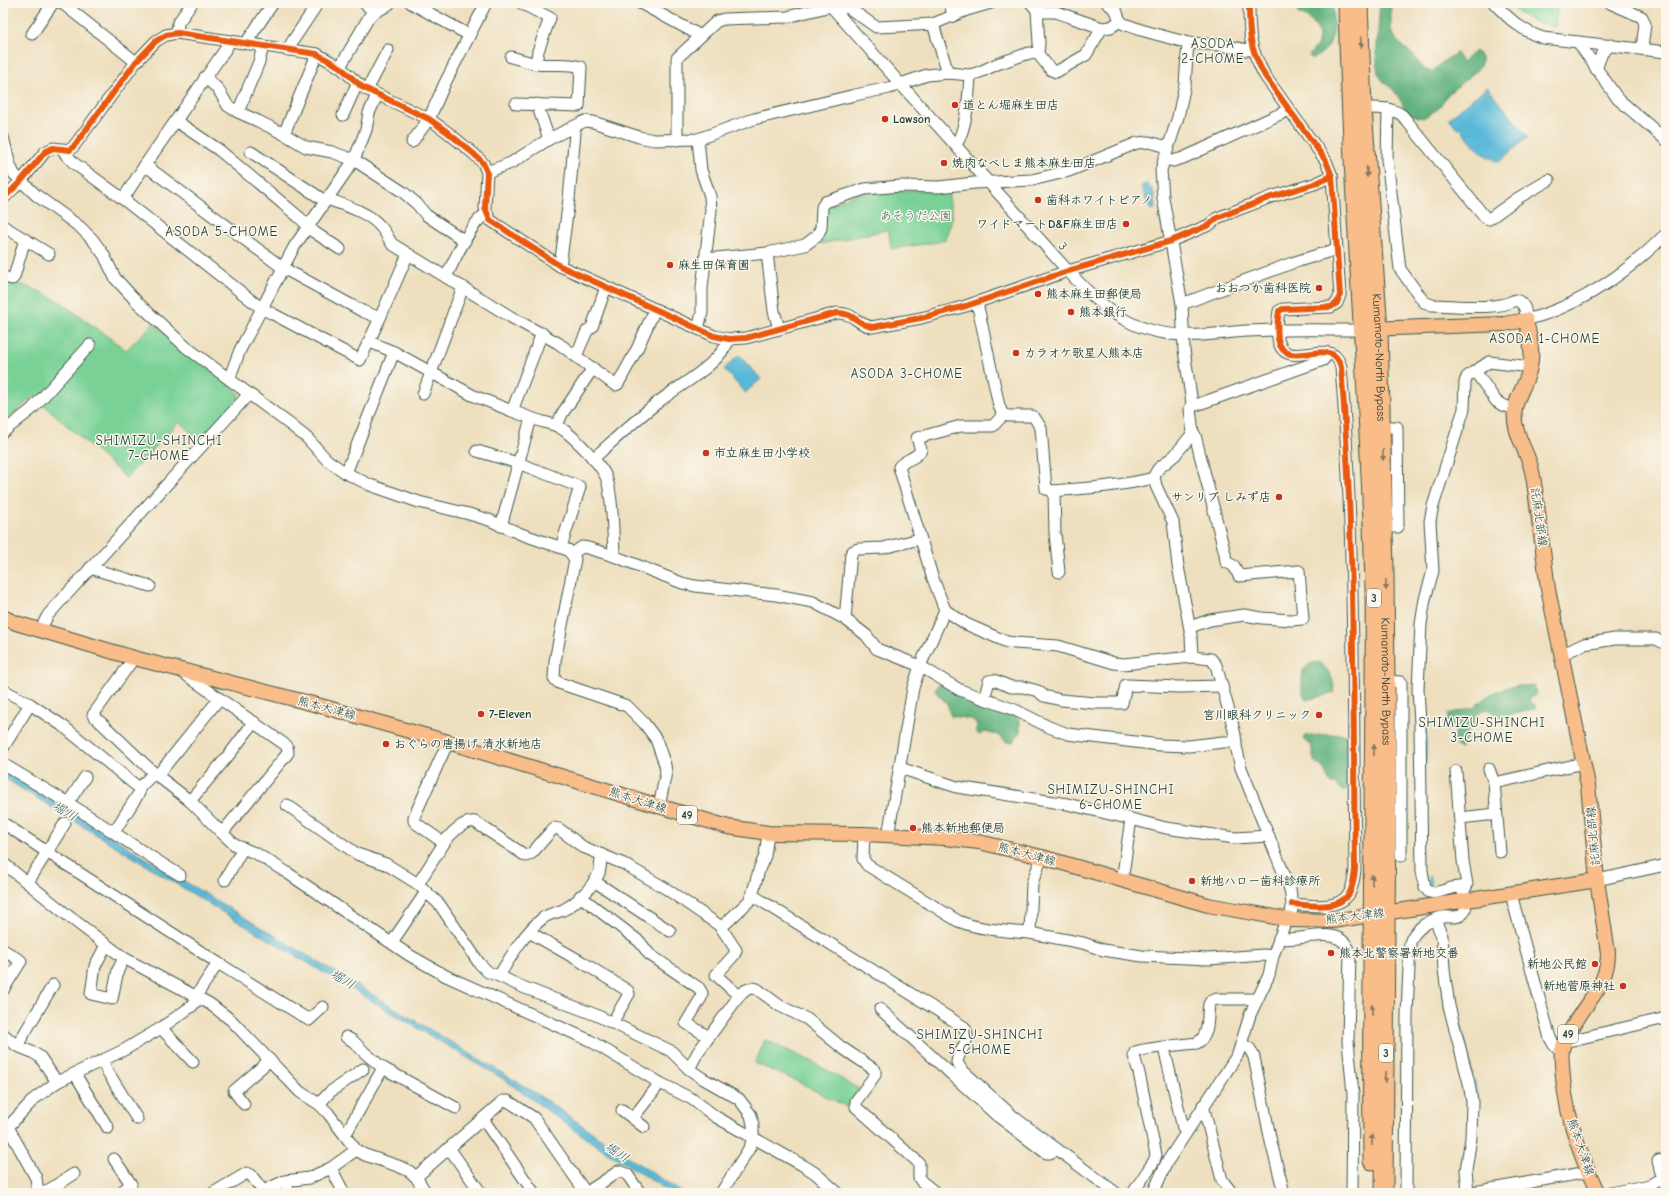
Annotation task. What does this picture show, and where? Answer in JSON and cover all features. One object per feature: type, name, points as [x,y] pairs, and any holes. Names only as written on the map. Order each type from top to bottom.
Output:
[{"type":"highway","name":"Kumamoto-North Bypass","points":[[1347,3],[1352,155],[1382,427],[1387,681],[1394,797],[1379,913],[1372,1193]]},
{"type":"highway","name":"Kumamoto-North Bypass","points":[[1359,3],[1370,329],[1369,444],[1374,588],[1384,1193]]},
{"type":"main road","points":[[1370,329],[1504,324],[1526,320]]},
{"type":"main road","name":"託麻北部線","points":[[1526,320],[1533,352],[1531,367],[1526,381],[1519,393],[1515,409],[1515,423],[1518,437],[1530,465],[1534,482],[1548,590],[1588,785],[1597,880]]},
{"type":"main road","name":"熊本大津線","points":[[3,617],[16,623],[134,658],[321,706],[448,742],[715,824],[768,832],[864,834],[945,838],[980,842],[1042,857],[1208,905],[1288,920],[1333,921],[1465,896],[1511,894],[1597,880],[1608,953],[1608,965],[1604,978],[1575,1021],[1563,1047],[1562,1077],[1569,1110],[1588,1172],[1598,1193]]},
{"type":"street","points":[[32,34],[53,3]]},
{"type":"street","points":[[62,3],[136,62]]},
{"type":"street","points":[[177,33],[178,24],[192,3]]},
{"type":"street","points":[[246,43],[273,3]]},
{"type":"street","points":[[288,50],[318,3]]},
{"type":"street","points":[[364,3],[374,12]]},
{"type":"street","points":[[340,68],[369,17],[374,12],[381,10],[390,3]]},
{"type":"street","points":[[411,3],[469,35]]},
{"type":"street","points":[[412,142],[429,119],[445,83],[486,3]]},
{"type":"street","points":[[521,3],[541,7],[550,18],[538,51],[536,64]]},
{"type":"street","points":[[640,3],[701,36]]},
{"type":"street","points":[[950,3],[953,16]]},
{"type":"street","points":[[677,140],[677,58],[717,21],[724,19],[787,17],[830,5],[849,8],[876,26],[933,24],[967,10],[991,3]]},
{"type":"street","points":[[1107,3],[1116,10],[1120,21],[1141,30],[1188,43],[1221,45],[1246,50],[1252,48]]},
{"type":"street","points":[[1249,3],[1249,34],[1252,48],[1264,76],[1326,161],[1332,176],[1340,295],[1337,303],[1331,307],[1284,309],[1279,311],[1277,330],[1280,348],[1284,352],[1292,354],[1329,353],[1335,356],[1341,367],[1348,450],[1353,620],[1355,870],[1352,885],[1348,894],[1339,902],[1328,905],[1292,904]]},
{"type":"street","points":[[1494,3],[1514,24],[1543,38],[1642,48],[1666,52]]},
{"type":"street","points":[[1610,3],[1642,17],[1645,24],[1642,48]]},
{"type":"street","name":"3","points":[[830,5],[1068,271],[1090,294],[1113,314],[1148,330],[1166,334],[1183,335],[1277,330],[1370,329]]},
{"type":"street","points":[[1034,7],[1040,12],[1056,12],[1102,28],[1111,27],[1120,21]]},
{"type":"street","points":[[1034,7],[1039,43],[1038,54],[1051,70],[1056,72],[1086,56],[1102,28]]},
{"type":"street","points":[[933,24],[948,73]]},
{"type":"street","points":[[3,199],[21,181],[45,152],[53,148],[70,150],[136,62],[156,41],[166,35],[177,33],[228,42],[246,43],[317,54],[340,68],[357,84],[429,119],[474,154],[483,163],[487,172],[485,208],[486,214],[490,220],[560,266],[714,336],[730,339],[746,338],[837,313],[852,316],[866,326],[878,326],[921,318],[977,302],[1068,271],[1171,241],[1209,225],[1217,218],[1271,197],[1314,184],[1332,176]]},
{"type":"street","points":[[123,199],[205,77],[227,47],[228,42]]},
{"type":"street","points":[[1578,42],[1618,99],[1666,140]]},
{"type":"street","points":[[1188,43],[1185,84],[1178,117],[1161,170],[1161,181],[1182,304],[1184,350],[1192,403],[1190,409],[1193,433],[1195,435],[1226,562],[1234,566],[1239,576],[1299,571],[1303,618],[1291,620],[1244,615],[1210,620],[1190,626]]},
{"type":"street","points":[[1596,69],[1598,60],[1602,53],[1611,45]]},
{"type":"street","points":[[238,112],[259,62],[263,46]]},
{"type":"street","points":[[229,379],[240,350],[294,247],[354,160],[366,130],[372,92],[388,50]]},
{"type":"street","points":[[487,172],[511,163],[549,139],[585,121],[654,140],[698,139],[754,119],[889,88],[927,75],[948,73],[970,74],[980,72],[1020,55],[1029,53],[1038,54]]},
{"type":"street","points":[[284,134],[317,54]]},
{"type":"street","points":[[511,57],[547,66],[574,64],[582,67],[579,106],[516,104]]},
{"type":"street","points":[[956,146],[960,138],[964,122],[970,74]]},
{"type":"street","points":[[205,77],[218,89],[228,106],[238,112],[258,120],[306,147],[332,152],[354,160],[403,192],[426,215],[465,241]]},
{"type":"street","points":[[342,115],[357,84]]},
{"type":"street","points":[[536,104],[549,139]]},
{"type":"street","points":[[1363,108],[1388,109],[1402,115],[1485,217],[1489,219],[1518,198],[1548,180]]},
{"type":"street","points":[[1388,109],[1387,159],[1400,269],[1424,302],[1432,305],[1497,306],[1508,304],[1515,300],[1519,301],[1526,308],[1526,320],[1546,315],[1587,296],[1643,256],[1666,234]]},
{"type":"street","points":[[1164,159],[1173,161],[1183,158],[1289,110]]},
{"type":"street","points":[[176,121],[229,158],[300,218],[308,227],[340,249]]},
{"type":"street","points":[[560,266],[569,199],[574,133],[573,127]]},
{"type":"street","points":[[3,137],[8,168],[36,195],[80,227],[93,240],[104,255],[115,278],[138,303],[186,347],[307,438],[327,460],[346,473],[388,492],[419,502],[469,514],[521,534],[561,547],[572,554],[575,559],[555,661],[554,678],[559,683],[627,706],[644,723],[656,739],[665,765],[666,772],[659,806]]},
{"type":"street","points":[[698,139],[701,170],[710,196],[711,210],[702,288],[702,313],[698,329]]},
{"type":"street","points":[[706,259],[767,252],[806,245],[817,236],[821,228],[822,207],[825,202],[832,198],[865,189],[901,186],[939,187],[989,182],[1032,180],[1069,171],[1137,143],[1149,142],[1168,147]]},
{"type":"street","points":[[64,150],[66,155],[75,164],[123,199],[262,308],[360,360],[370,342],[408,254]]},
{"type":"street","points":[[251,152],[326,200],[359,212],[372,219],[380,226],[392,244],[511,317],[542,333],[615,384],[618,384],[637,349],[655,309]]},
{"type":"street","points":[[145,165],[283,268],[362,311],[380,318]]},
{"type":"street","points":[[446,277],[465,241],[480,218],[486,214]]},
{"type":"street","points":[[3,226],[48,254]]},
{"type":"street","points":[[3,277],[10,279],[14,277],[23,246]]},
{"type":"street","points":[[1182,304],[1337,249]]},
{"type":"street","points":[[767,252],[774,311],[779,329]]},
{"type":"street","points":[[423,394],[463,287]]},
{"type":"street","points":[[576,356],[587,331],[592,327],[606,287]]},
{"type":"street","points":[[977,302],[999,406],[1003,415]]},
{"type":"street","points":[[512,411],[542,333]]},
{"type":"street","points":[[593,459],[658,402],[707,366],[727,346],[730,339]]},
{"type":"street","points":[[370,342],[394,352],[472,394],[512,411],[557,426],[576,440],[606,475],[609,488],[614,556]]},
{"type":"street","points":[[3,432],[32,409],[90,345]]},
{"type":"street","points":[[346,473],[394,352]]},
{"type":"street","points":[[1192,403],[1196,405],[1323,360],[1329,353]]},
{"type":"street","points":[[1465,896],[1460,887],[1453,886],[1434,894],[1429,892],[1425,887],[1422,871],[1420,723],[1418,689],[1421,624],[1425,599],[1433,571],[1430,521],[1433,506],[1464,409],[1465,382],[1467,377],[1489,362],[1531,367]]},
{"type":"street","points":[[557,426],[562,414],[593,368]]},
{"type":"street","points":[[1475,371],[1496,400],[1502,405],[1515,409]]},
{"type":"street","points":[[40,630],[48,615],[249,394]]},
{"type":"street","points":[[1003,415],[1032,416],[1040,424],[1046,489],[1054,491],[1129,484],[1154,478]]},
{"type":"street","points":[[1003,415],[993,426],[961,426],[916,438],[921,450],[919,454],[901,464],[898,469],[932,576],[945,610],[966,624],[1007,642],[1014,644],[1058,646],[1114,663],[1123,664],[1192,657],[1211,659],[1216,666],[1222,686],[1244,774],[1290,888],[1292,904],[1288,920],[1279,938],[1269,975],[1250,1015],[1238,1054],[1203,1105],[1167,1162],[1153,1193]]},
{"type":"street","points":[[501,526],[531,418]]},
{"type":"street","points":[[1192,657],[1190,626],[1178,566],[1173,522],[1156,486],[1154,478],[1158,469],[1176,456],[1193,433]]},
{"type":"street","points":[[477,451],[518,463],[580,487],[561,547]]},
{"type":"street","points":[[1054,491],[1060,572]]},
{"type":"street","points":[[845,619],[851,554],[853,551],[858,549],[883,548],[920,539]]},
{"type":"street","points":[[572,554],[582,547],[588,548],[614,556],[682,583],[696,586],[776,595],[813,602],[845,619],[866,635],[877,649],[920,666],[960,690],[1015,710],[1049,727],[1068,734],[1160,745],[1189,746],[1236,742]]},
{"type":"street","points":[[90,568],[150,586]]},
{"type":"street","points":[[888,836],[913,688],[920,666],[945,610]]},
{"type":"street","points":[[1561,655],[1584,644],[1615,639],[1656,639],[1666,644]]},
{"type":"street","points":[[134,658],[93,715],[155,774],[190,801],[235,844],[257,854],[286,872],[358,922],[392,942],[409,955],[446,976],[590,1040],[660,1083],[692,1099],[716,1117],[815,1173],[838,1193]]},
{"type":"street","points":[[178,670],[254,722],[286,746],[288,753],[222,833]]},
{"type":"street","points":[[984,699],[989,681],[994,680],[1011,686],[1023,687],[1038,691],[1044,696],[1061,700],[1095,703],[1122,703],[1126,686],[1180,688],[1222,686]]},
{"type":"street","points":[[3,690],[30,704],[63,726],[139,788]]},
{"type":"street","points":[[114,832],[139,793],[139,788],[155,774],[219,699]]},
{"type":"street","points":[[3,748],[30,704]]},
{"type":"street","points":[[190,801],[254,722]]},
{"type":"street","points":[[444,843],[417,824],[414,821],[414,817],[448,742]]},
{"type":"street","points":[[1494,783],[1584,763]]},
{"type":"street","points":[[3,764],[68,803],[180,875]]},
{"type":"street","points":[[900,768],[957,787],[1067,804],[1166,828],[1235,838],[1269,836]]},
{"type":"street","points":[[1489,769],[1494,783],[1500,852]]},
{"type":"street","points":[[1406,1193],[1407,1015],[1410,942],[1412,935],[1417,929],[1434,920],[1461,915],[1465,910],[1467,885],[1463,861],[1456,771]]},
{"type":"street","points":[[68,803],[85,777]]},
{"type":"street","points":[[1394,797],[1400,856]]},
{"type":"street","points":[[287,804],[357,854],[386,864],[418,884],[440,905],[479,963],[488,972],[596,1015],[671,1051],[689,1069],[739,1099],[750,1115],[753,1125],[753,1137],[750,1147],[721,1193]]},
{"type":"street","points":[[1460,818],[1496,814]]},
{"type":"street","points":[[1122,880],[1131,819]]},
{"type":"street","points":[[418,884],[444,843],[452,834],[471,821],[475,822],[526,856],[532,853],[552,830],[556,828],[583,846],[624,864],[665,888],[720,926],[736,950],[734,955],[716,975],[739,996]]},
{"type":"street","points":[[27,881],[30,879],[48,852],[65,823]]},
{"type":"street","points":[[3,824],[309,1020],[323,1007]]},
{"type":"street","points":[[720,926],[724,925],[752,895],[760,867],[765,856],[768,832]]},
{"type":"street","points":[[864,834],[863,859],[867,865],[958,921],[970,926],[984,929],[1030,933],[1083,943],[1103,950],[1142,956],[1209,959],[1263,955],[1273,956]]},
{"type":"street","points":[[225,880],[243,848]]},
{"type":"street","points":[[499,976],[511,955],[542,918],[551,912],[562,910],[580,896],[594,881],[600,870],[602,855]]},
{"type":"street","points":[[1030,933],[1032,883],[1042,857]]},
{"type":"street","points":[[3,863],[124,958],[198,997],[231,1020],[300,1092],[319,1104],[328,1113],[356,1150],[365,1155],[409,1171],[416,1177],[426,1193]]},
{"type":"street","points":[[1597,880],[1666,864]]},
{"type":"street","points":[[594,881],[670,931]]},
{"type":"street","points":[[392,942],[426,892]]},
{"type":"street","points":[[1511,894],[1550,1038],[1554,1045],[1563,1047],[1666,1018]]},
{"type":"street","points":[[752,895],[964,1027],[968,1033],[957,1062],[961,1069],[1015,1118],[1116,1193]]},
{"type":"street","points":[[580,896],[640,942],[649,954],[699,988],[702,993],[701,998],[686,1023],[709,1037]]},
{"type":"street","points":[[1434,920],[1442,936],[1444,970],[1449,1006],[1469,1083],[1472,1102],[1466,1170],[1470,1192],[1588,1172]]},
{"type":"street","points":[[529,932],[582,962],[628,991],[628,994],[612,1023]]},
{"type":"street","points":[[1279,938],[1295,940],[1327,935],[1336,936],[1347,946],[1350,952],[1348,1041],[1353,1094],[1352,1193]]},
{"type":"street","points":[[106,945],[95,966],[91,994],[112,999],[118,970],[124,958]]},
{"type":"street","points":[[3,990],[21,961],[4,951]]},
{"type":"street","points":[[38,1193],[36,1178],[5,1123],[57,1082],[124,1050],[161,1028],[192,1006],[218,963]]},
{"type":"street","points":[[17,1046],[53,985]]},
{"type":"street","points":[[689,1069],[709,1037],[739,996],[751,988],[757,989],[780,1006],[807,1019],[841,1047],[875,1070],[875,1075],[856,1101],[856,1107],[919,1163],[919,1178],[936,1193]]},
{"type":"street","points":[[1133,1193],[1154,1161],[1156,1155],[1134,1056],[1138,1050],[1197,1043],[1202,1040],[1206,1035],[1209,1004],[1211,1001],[1217,999],[1257,999]]},
{"type":"street","points":[[880,1009],[994,1114],[1046,1153],[1050,1153],[1056,1149]]},
{"type":"street","points":[[161,1028],[193,1062]]},
{"type":"street","points":[[3,1034],[17,1046],[40,1057],[57,1082]]},
{"type":"street","points":[[346,1037],[353,1041],[383,1068],[456,1108]]},
{"type":"street","points":[[1242,1044],[1250,1049],[1254,1057],[1271,1142],[1284,1193]]},
{"type":"street","points":[[1164,1048],[1183,1128],[1186,1131]]},
{"type":"street","points":[[103,1060],[106,1070],[137,1119]]},
{"type":"street","points":[[244,1104],[234,1092],[270,1060]]},
{"type":"street","points":[[344,1133],[348,1130],[383,1068]]},
{"type":"street","points":[[319,1104],[330,1092],[364,1069]]},
{"type":"street","points":[[75,1074],[108,1128]]},
{"type":"street","points":[[633,1118],[660,1083]]},
{"type":"street","points":[[416,1177],[503,1101],[508,1101],[534,1118],[586,1193],[619,1171],[627,1174],[640,1193]]},
{"type":"street","points":[[1203,1105],[1222,1180],[1232,1193]]},
{"type":"street","points":[[622,1110],[644,1126]]},
{"type":"street","points":[[483,1119],[534,1193]]},
{"type":"street","points":[[450,1148],[481,1193]]},
{"type":"street","points":[[213,1193],[247,1173],[251,1175],[262,1191],[285,1182],[309,1178],[330,1168],[356,1150]]},
{"type":"street","points":[[114,1159],[131,1184],[124,1190],[124,1193]]},
{"type":"street","points":[[1666,1159],[1658,1161],[1666,1192]]},
{"type":"street","points":[[330,1168],[344,1193]]},
{"type":"street","points":[[44,1193],[74,1174]]},
{"type":"street","points":[[1610,1193],[1650,1185],[1662,1178]]},
{"type":"street","points":[[285,1182],[289,1193]]},
{"type":"green space","points":[[1297,3],[1333,3],[1333,28],[1330,42],[1321,54],[1313,59],[1309,56],[1317,45],[1319,33],[1314,24],[1298,13]]},
{"type":"green space","points":[[1379,3],[1391,3],[1391,30],[1397,41],[1412,54],[1424,69],[1432,72],[1441,63],[1456,53],[1462,62],[1475,51],[1481,56],[1481,64],[1476,71],[1448,94],[1438,109],[1423,118],[1408,112],[1395,92],[1380,77],[1377,63]]},
{"type":"green space","points":[[1509,3],[1558,3],[1555,27],[1524,17]]},
{"type":"green space","name":"あそうだ公園","points":[[944,189],[948,192],[952,220],[944,241],[891,249],[889,232],[886,230],[821,244],[817,239],[826,207],[857,193]]},
{"type":"green space","points":[[3,278],[39,291],[60,302],[126,350],[154,323],[239,393],[238,399],[199,440],[179,422],[126,478],[34,396],[3,422]]},
{"type":"green space","points":[[1319,662],[1333,680],[1334,693],[1306,700],[1302,689],[1303,670],[1311,663]]},
{"type":"green space","points":[[942,684],[965,697],[971,706],[977,708],[996,708],[1006,714],[1016,716],[1020,722],[1020,732],[1013,742],[1007,742],[998,735],[985,732],[979,735],[976,731],[977,724],[971,719],[951,716],[947,704],[938,695],[935,689],[938,685]]},
{"type":"green space","points":[[1533,685],[1536,692],[1535,695],[1529,698],[1530,703],[1535,705],[1536,709],[1500,717],[1487,710],[1478,713],[1475,716],[1476,722],[1467,731],[1467,738],[1461,744],[1461,749],[1457,747],[1454,742],[1456,730],[1460,722],[1455,720],[1448,730],[1444,729],[1444,723],[1448,719],[1448,714],[1474,708],[1486,697],[1499,690],[1513,686]]},
{"type":"green space","points":[[1346,735],[1348,739],[1350,766],[1347,789],[1342,791],[1336,784],[1331,784],[1324,769],[1314,761],[1311,745],[1303,739],[1305,736]]},
{"type":"green space","points":[[765,1040],[811,1061],[859,1089],[847,1107],[794,1080],[755,1063]]},
{"type":"water","points":[[1487,87],[1528,137],[1499,162],[1481,153],[1461,129],[1458,129],[1449,118]]},
{"type":"water","points":[[1147,184],[1154,192],[1155,209],[1150,209],[1141,186]]},
{"type":"water","points":[[739,355],[761,379],[745,393],[724,369]]},
{"type":"water","name":"堀川","points":[[3,770],[537,1094],[683,1193],[672,1193],[593,1143],[505,1080],[227,915],[3,777]]},
{"type":"waterway","points":[[1436,517],[1437,544]]},
{"type":"waterway","points":[[1424,679],[1426,762]]},
{"type":"waterway","points":[[1429,877],[1431,888]]},
{"type":"waterway","points":[[1448,942],[1450,977]]},
{"type":"waterway","points":[[1453,993],[1472,1074]]},
{"type":"waterway","points":[[1474,1081],[1476,1096]]},
{"type":"cycle path","points":[[1249,3],[1251,40],[1260,66],[1265,76],[1326,161],[1332,176],[1340,295],[1337,303],[1331,307],[1283,309],[1279,311],[1277,329],[1278,339],[1282,348],[1287,353],[1294,355],[1320,352],[1328,353],[1335,356],[1341,366],[1346,430],[1351,555],[1354,879],[1349,894],[1338,903],[1323,906],[1292,904]]},
{"type":"cycle path","points":[[3,199],[21,181],[45,152],[53,148],[70,150],[136,62],[156,41],[166,35],[177,33],[317,54],[340,67],[362,87],[429,119],[474,154],[483,163],[487,172],[485,208],[490,220],[560,266],[714,336],[729,339],[746,338],[837,313],[843,313],[862,324],[872,327],[921,318],[966,306],[1068,271],[1171,241],[1209,225],[1217,218],[1271,197],[1314,184],[1332,176]]},
{"type":"place","name":"道とん堀麻生田店","points":[[955,105]]},
{"type":"place","name":"Lawson","points":[[885,119]]},
{"type":"place","name":"焼肉なべしま熊本麻生田店","points":[[944,163]]},
{"type":"place","name":"歯科ホワイトピアノ","points":[[1038,200]]},
{"type":"place","name":"ワイドマートD&F麻生田店","points":[[1126,224]]},
{"type":"place","name":"麻生田保育園","points":[[670,265]]},
{"type":"place","name":"おおつか歯科医院","points":[[1319,288]]},
{"type":"place","name":"熊本麻生田郵便局","points":[[1038,294]]},
{"type":"place","name":"熊本銀行","points":[[1071,312]]},
{"type":"place","name":"カラオケ歌星人熊本店","points":[[1016,353]]},
{"type":"place","name":"市立麻生田小学校","points":[[706,453]]},
{"type":"place","name":"サンリブ しみず店","points":[[1279,497]]},
{"type":"place","name":"7-Eleven","points":[[481,714]]},
{"type":"place","name":"宮川眼科クリニック","points":[[1319,715]]},
{"type":"place","name":"おぐらの唐揚げ 清水新地店","points":[[386,744]]},
{"type":"place","name":"熊本新地郵便局","points":[[913,828]]},
{"type":"place","name":"新地ハロー歯科診療所","points":[[1192,881]]},
{"type":"place","name":"熊本北警察署新地交番","points":[[1331,953]]},
{"type":"place","name":"新地公民館","points":[[1595,964]]},
{"type":"place","name":"新地菅原神社","points":[[1623,986]]},
{"type":"district","name":"ASODA 2-CHOME","points":[[1213,50]]},
{"type":"district","name":"ASODA 5-CHOME","points":[[222,231]]},
{"type":"district","name":"ASODA 1-CHOME","points":[[1545,338]]},
{"type":"district","name":"ASODA 3-CHOME","points":[[907,373]]},
{"type":"district","name":"SHIMIZU-SHINCHI 7-CHOME","points":[[159,448]]},
{"type":"district","name":"SHIMIZU-SHINCHI 3-CHOME","points":[[1482,730]]},
{"type":"district","name":"SHIMIZU-SHINCHI 6-CHOME","points":[[1111,796]]},
{"type":"district","name":"SHIMIZU-SHINCHI 5-CHOME","points":[[980,1042]]}]
